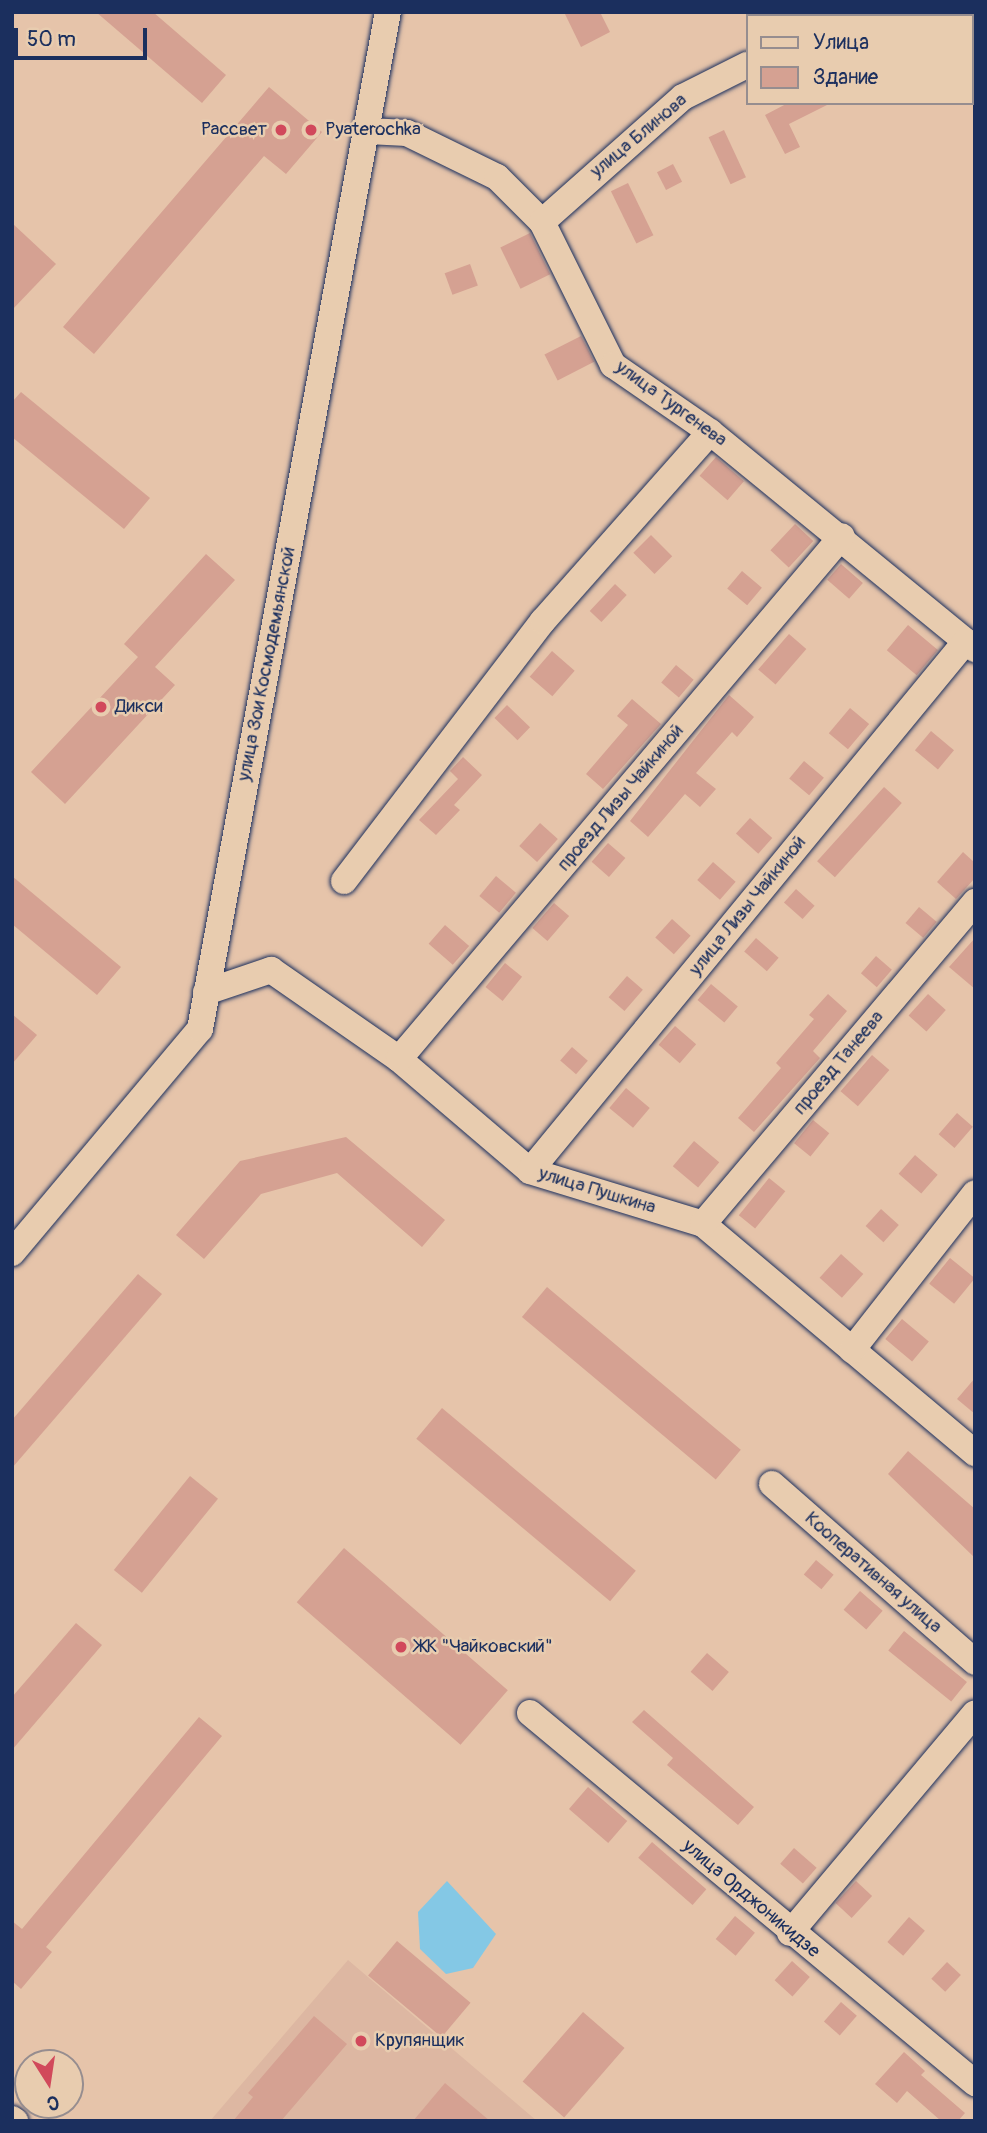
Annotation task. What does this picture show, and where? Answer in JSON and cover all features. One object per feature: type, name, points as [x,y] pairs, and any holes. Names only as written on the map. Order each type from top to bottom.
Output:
[{"type":"street","name":"улица Зои Космодемьянской","points":[[12,1253],[200,1029],[388,12]]},
{"type":"street","name":"улица Блинова","points":[[542,222],[683,97],[746,66]]},
{"type":"street","name":"улица Тургенева","points":[[368,131],[407,133],[496,177],[542,222],[613,365],[710,432],[842,536],[970,645]]},
{"type":"street","points":[[344,881],[543,621],[710,432]]},
{"type":"street","name":"проезд Лизы Чайкиной","points":[[399,1059],[842,536]]},
{"type":"street","name":"улица Лизы Чайкиной","points":[[530,1171],[970,645]]},
{"type":"street","name":"проезд Танеева","points":[[704,1224],[975,902]]},
{"type":"street","name":"улица Пушкина","points":[[206,992],[271,970],[399,1059],[530,1171],[704,1224],[975,1453]]},
{"type":"street","points":[[852,1350],[975,1193]]},
{"type":"street","name":"Кооперативная улица","points":[[772,1484],[975,1662]]},
{"type":"street","name":"улица Орджоникидзе","points":[[530,1713],[790,1933],[975,2083]]},
{"type":"street","points":[[790,1933],[975,1713]]},
{"type":"shaded area","name":"Крупянщик","points":[[348,1960],[537,2121],[210,2121]]},
{"type":"water","points":[[447,1881],[496,1934],[473,1968],[446,1974],[420,1949],[418,1912]]},
{"type":"building","points":[[96,12],[153,12],[226,75],[202,103]]},
{"type":"building","points":[[564,12],[600,12],[610,32],[581,47]]},
{"type":"building","points":[[269,87],[322,132],[286,174],[264,156],[94,354],[63,327]]},
{"type":"building","points":[[784,105],[827,105],[789,124],[800,147],[785,154],[765,115]]},
{"type":"building","points":[[724,130],[746,177],[731,184],[709,137]]},
{"type":"building","points":[[673,164],[682,182],[666,190],[657,172]]},
{"type":"building","points":[[628,183],[653,235],[636,243],[611,191]]},
{"type":"building","points":[[12,223],[56,264],[12,310]]},
{"type":"building","points":[[530,233],[550,274],[521,289],[500,247]]},
{"type":"building","points":[[470,264],[478,286],[452,295],[445,273]]},
{"type":"building","points":[[581,336],[594,362],[558,380],[544,355]]},
{"type":"building","points":[[21,392],[150,498],[124,529],[12,437],[12,402]]},
{"type":"building","points":[[716,457],[744,481],[728,500],[700,476]]},
{"type":"building","points":[[795,524],[813,541],[789,567],[770,550]]},
{"type":"building","points":[[651,535],[672,556],[655,574],[633,553]]},
{"type":"building","points":[[206,554],[235,580],[155,667],[175,685],[65,804],[31,772],[138,657],[124,644]]},
{"type":"building","points":[[841,564],[863,583],[849,599],[827,580]]},
{"type":"building","points":[[742,571],[762,588],[747,605],[727,589]]},
{"type":"building","points":[[615,584],[627,595],[601,622],[590,611]]},
{"type":"building","points":[[908,625],[938,650],[917,675],[887,650]]},
{"type":"building","points":[[789,634],[806,649],[776,685],[758,669]]},
{"type":"building","points":[[552,651],[575,671],[552,696],[530,677]]},
{"type":"building","points":[[676,665],[694,680],[679,697],[661,683]]},
{"type":"building","points":[[729,695],[754,717],[737,737],[732,732],[696,773],[716,789],[700,807],[685,794],[648,837],[630,821]]},
{"type":"building","points":[[632,699],[661,724],[603,789],[586,774],[628,725],[617,716]]},
{"type":"building","points":[[507,705],[530,727],[518,740],[494,718]]},
{"type":"building","points":[[850,708],[869,724],[848,749],[829,733]]},
{"type":"building","points":[[931,731],[954,750],[938,769],[915,750]]},
{"type":"building","points":[[463,757],[482,775],[454,805],[460,810],[436,835],[419,820],[458,779],[450,771]]},
{"type":"building","points":[[804,761],[824,778],[809,795],[789,779]]},
{"type":"building","points":[[884,787],[902,803],[835,877],[817,861]]},
{"type":"building","points":[[750,818],[772,838],[758,854],[736,834]]},
{"type":"building","points":[[540,823],[558,839],[537,862],[519,846]]},
{"type":"building","points":[[608,843],[625,858],[609,877],[592,862]]},
{"type":"building","points":[[963,852],[975,863],[975,878],[956,899],[937,882]]},
{"type":"building","points":[[713,862],[736,882],[720,900],[697,880]]},
{"type":"building","points":[[12,876],[121,967],[97,995],[12,924]]},
{"type":"building","points":[[496,876],[516,893],[499,913],[479,896]]},
{"type":"building","points":[[796,889],[815,906],[803,919],[784,902]]},
{"type":"building","points":[[554,903],[569,916],[547,941],[532,928]]},
{"type":"building","points":[[919,907],[937,922],[923,938],[906,923]]},
{"type":"building","points":[[672,919],[691,936],[674,954],[655,938]]},
{"type":"building","points":[[445,925],[469,946],[453,965],[429,944]]},
{"type":"building","points":[[756,938],[779,958],[767,971],[744,952]]},
{"type":"building","points":[[975,938],[975,989],[949,967]]},
{"type":"building","points":[[876,956],[892,970],[877,987],[861,973]]},
{"type":"building","points":[[505,963],[522,977],[503,1001],[485,987]]},
{"type":"building","points":[[627,976],[643,990],[624,1011],[609,997]]},
{"type":"building","points":[[711,984],[738,1006],[724,1023],[698,1000]]},
{"type":"building","points":[[828,994],[847,1011],[813,1051],[820,1058],[754,1132],[738,1118],[781,1068],[776,1063],[814,1019],[809,1015]]},
{"type":"building","points":[[928,994],[946,1010],[926,1032],[909,1016]]},
{"type":"building","points":[[12,1014],[37,1035],[12,1064]]},
{"type":"building","points":[[675,1026],[696,1044],[680,1063],[659,1045]]},
{"type":"building","points":[[572,1047],[588,1061],[576,1074],[560,1061]]},
{"type":"building","points":[[872,1055],[889,1070],[858,1106],[841,1091]]},
{"type":"building","points":[[626,1088],[650,1108],[633,1128],[609,1108]]},
{"type":"building","points":[[957,1113],[973,1127],[954,1148],[939,1134]]},
{"type":"building","points":[[813,1120],[829,1133],[810,1157],[794,1143]]},
{"type":"building","points":[[346,1137],[445,1220],[422,1247],[337,1173],[261,1194],[204,1259],[176,1235],[240,1161]]},
{"type":"building","points":[[694,1141],[719,1162],[698,1187],[673,1166]]},
{"type":"building","points":[[915,1155],[938,1175],[921,1194],[899,1174]]},
{"type":"building","points":[[769,1178],[785,1191],[755,1229],[739,1215]]},
{"type":"building","points":[[881,1209],[899,1225],[883,1242],[866,1226]]},
{"type":"building","points":[[841,1254],[863,1274],[842,1298],[820,1278]]},
{"type":"building","points":[[950,1258],[975,1278],[954,1304],[929,1284]]},
{"type":"building","points":[[138,1274],[162,1294],[12,1468],[12,1420]]},
{"type":"building","points":[[547,1287],[741,1450],[716,1480],[522,1317]]},
{"type":"building","points":[[902,1319],[929,1341],[912,1361],[885,1339]]},
{"type":"building","points":[[975,1378],[975,1414],[957,1399]]},
{"type":"building","points":[[442,1408],[636,1571],[610,1601],[416,1439]]},
{"type":"building","points":[[908,1451],[975,1509],[975,1558],[888,1474]]},
{"type":"building","points":[[190,1476],[218,1499],[142,1593],[114,1570]]},
{"type":"building","name":"ЖК \"Чайковский\"","points":[[344,1548],[508,1690],[461,1745],[297,1602]]},
{"type":"building","points":[[816,1560],[834,1575],[821,1589],[804,1575]]},
{"type":"building","points":[[860,1591],[883,1611],[866,1630],[844,1610]]},
{"type":"building","points":[[76,1623],[102,1645],[12,1750],[12,1697]]},
{"type":"building","points":[[904,1631],[967,1682],[951,1701],[888,1650]]},
{"type":"building","points":[[707,1653],[729,1672],[712,1691],[691,1672]]},
{"type":"building","points":[[644,1710],[754,1807],[738,1825],[667,1765],[673,1758],[632,1722]]},
{"type":"building","points":[[199,1717],[222,1736],[46,1947],[52,1952],[21,1989],[12,1981],[12,1921],[22,1929]]},
{"type":"building","points":[[588,1787],[627,1821],[608,1843],[569,1809]]},
{"type":"building","points":[[652,1842],[706,1889],[693,1905],[638,1858]]},
{"type":"building","points":[[794,1848],[817,1868],[803,1884],[780,1864]]},
{"type":"building","points":[[856,1881],[872,1896],[852,1918],[836,1903]]},
{"type":"building","points":[[735,1916],[755,1933],[736,1956],[716,1939]]},
{"type":"building","points":[[909,1917],[925,1931],[903,1956],[887,1942]]},
{"type":"building","points":[[397,1941],[471,2003],[442,2037],[368,1975]]},
{"type":"building","points":[[792,1961],[810,1977],[792,1996],[775,1980]]},
{"type":"building","points":[[947,1962],[961,1975],[945,1992],[931,1979]]},
{"type":"building","points":[[841,2002],[857,2016],[840,2035],[824,2022]]},
{"type":"building","points":[[583,2012],[625,2048],[564,2118],[523,2081]]},
{"type":"building","points":[[314,2016],[347,2044],[281,2121],[233,2121],[253,2097],[248,2093]]},
{"type":"building","points":[[904,2052],[925,2071],[921,2075],[965,2113],[958,2121],[941,2121],[907,2091],[897,2103],[875,2084]]},
{"type":"building","points":[[445,2083],[490,2121],[413,2121]]},
{"type":"place","name":"Рассвет","points":[[281,130]]},
{"type":"place","name":"Pyaterochka","points":[[311,130]]},
{"type":"place","name":"Дикси","points":[[101,707]]},
{"type":"place","name":"ЖК \"Чайковский\"","points":[[401,1647]]},
{"type":"place","name":"Крупянщик","points":[[361,2041]]}]
